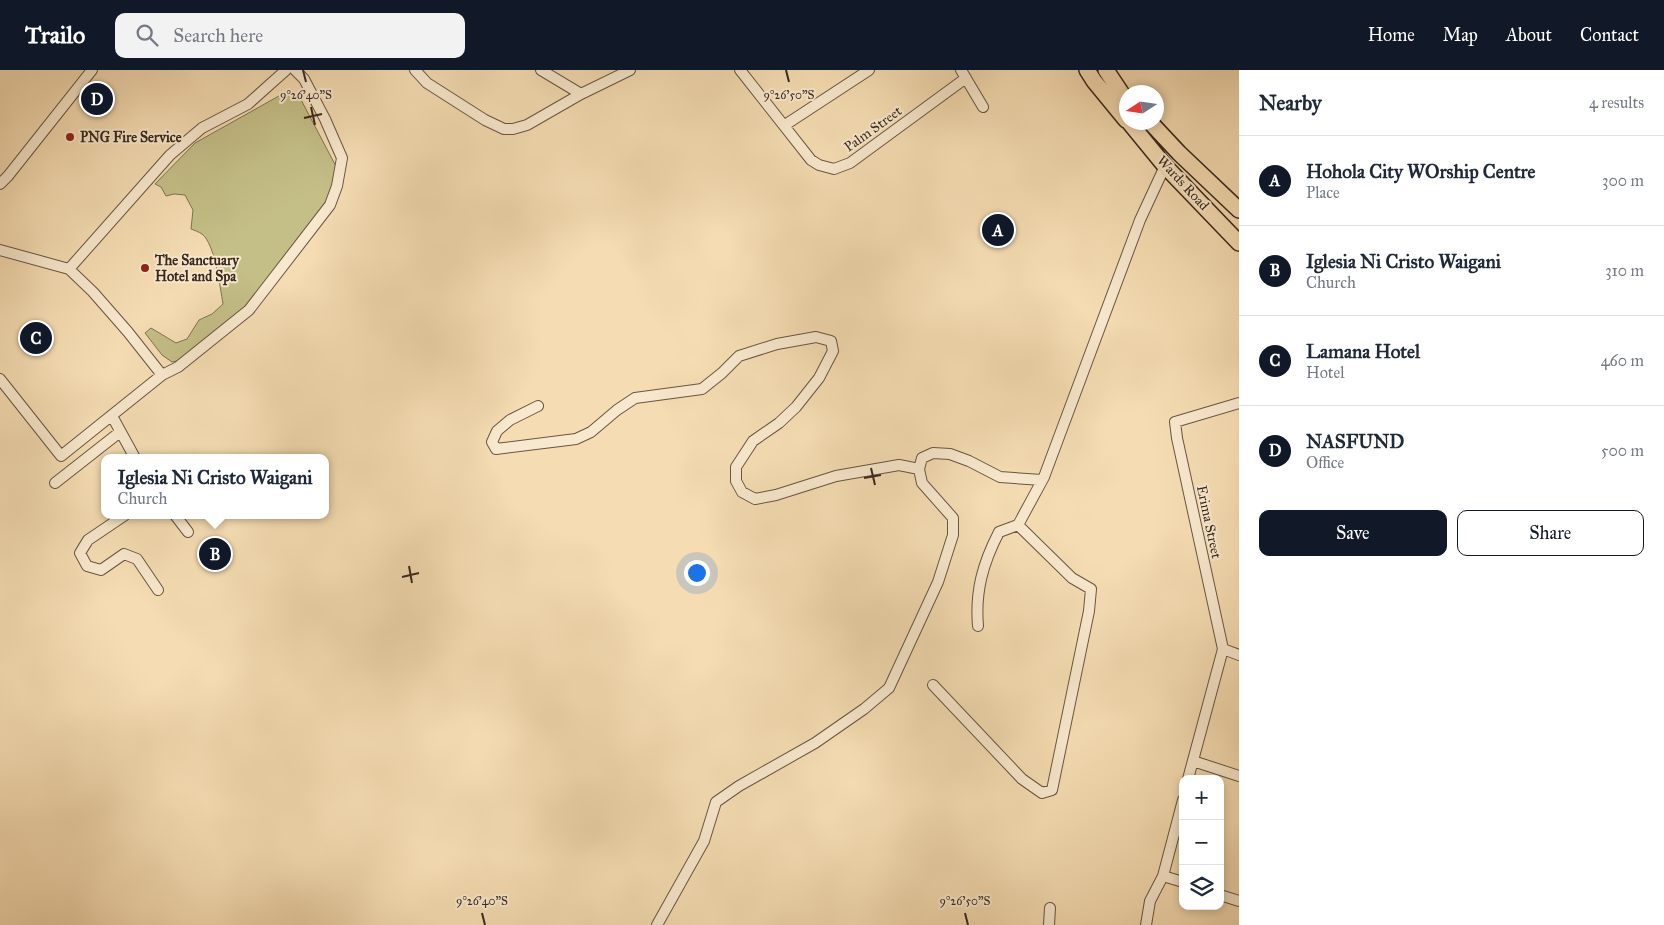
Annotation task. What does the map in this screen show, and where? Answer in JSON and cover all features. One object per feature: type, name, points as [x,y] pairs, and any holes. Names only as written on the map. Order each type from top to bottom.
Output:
[{"type":"main road","name":"Wards Road","points":[[1087,70],[1119,110]]},
{"type":"main road","points":[[1106,70],[1119,90]]},
{"type":"main road","name":"Wards Road","points":[[1135,130],[1165,166],[1239,243]]},
{"type":"main road","name":"Wards Road","points":[[1157,130],[1239,210]]},
{"type":"street","points":[[0,184],[92,70]]},
{"type":"street","points":[[69,269],[170,155],[202,128],[248,104],[286,70]]},
{"type":"street","points":[[0,379],[61,456],[162,375],[178,367],[249,310],[330,205],[338,186],[342,158],[325,119],[304,79],[295,70]]},
{"type":"street","points":[[415,70],[427,83],[485,120],[504,129],[513,130],[527,125],[580,94],[630,70]]},
{"type":"street","points":[[541,70],[580,94]]},
{"type":"street","name":"Palm Street","points":[[740,70],[811,160],[819,165],[834,169],[850,164],[963,74]]},
{"type":"street","points":[[785,125],[869,70]]},
{"type":"street","points":[[963,74],[983,107]]},
{"type":"street","points":[[978,626],[979,586],[989,552],[999,532],[1018,525],[1042,480],[1140,220],[1165,166]]},
{"type":"street","points":[[0,250],[69,269],[99,299],[162,375]]},
{"type":"street","points":[[538,406],[510,420],[496,431],[492,442],[496,448],[576,439],[591,432],[617,410],[635,398],[702,389],[739,356],[777,344],[816,338],[831,341],[833,351],[820,378],[796,407],[779,423],[753,441],[736,468],[736,481],[742,492],[755,499],[776,495],[836,476],[899,465],[919,469]]},
{"type":"street","name":"Erima Street","points":[[1189,775],[1223,649],[1175,422],[1239,403]]},
{"type":"street","points":[[112,416],[134,454]]},
{"type":"street","points":[[55,483],[120,432]]},
{"type":"street","points":[[657,925],[704,841],[716,802],[739,786],[815,743],[864,709],[889,688],[938,582],[953,536],[953,518],[922,482],[919,469],[922,458],[933,453],[950,454],[969,461],[1000,477],[1042,480]]},
{"type":"street","points":[[119,519],[88,540],[80,553],[87,566],[101,570],[124,554],[137,559],[158,590]]},
{"type":"street","points":[[178,519],[188,532]]},
{"type":"street","points":[[933,685],[1022,779],[1042,793],[1052,790],[1089,611],[1091,589],[1072,578],[1018,525]]},
{"type":"street","points":[[1223,649],[1239,655]]},
{"type":"street","points":[[1193,761],[1239,776]]},
{"type":"street","points":[[1146,925],[1150,901],[1163,876],[1179,815]]},
{"type":"street","points":[[1163,876],[1179,881]]},
{"type":"street","points":[[1224,895],[1239,901]]},
{"type":"street","points":[[1049,925],[1050,908]]},
{"type":"shaded area","points":[[286,92],[298,94],[339,172],[330,202],[248,309],[182,360],[172,362],[162,355],[145,333],[151,328],[176,343],[187,339],[199,320],[212,314],[223,304],[214,256],[207,239],[202,234],[191,229],[193,210],[185,195],[174,194],[166,196],[161,187],[155,184],[195,143]]},
{"type":"place","name":"NASFUND","points":[[97,99]]},
{"type":"place","name":"PNG Fire Service","points":[[70,137]]},
{"type":"place","name":"Hohola City WOrship Centre","points":[[998,230]]},
{"type":"place","name":"The Sanctuary Hotel and Spa","points":[[145,268]]},
{"type":"place","name":"Lamana Hotel","points":[[36,338]]},
{"type":"place","name":"Iglesia Ni Cristo Waigani","points":[[215,554]]}]
